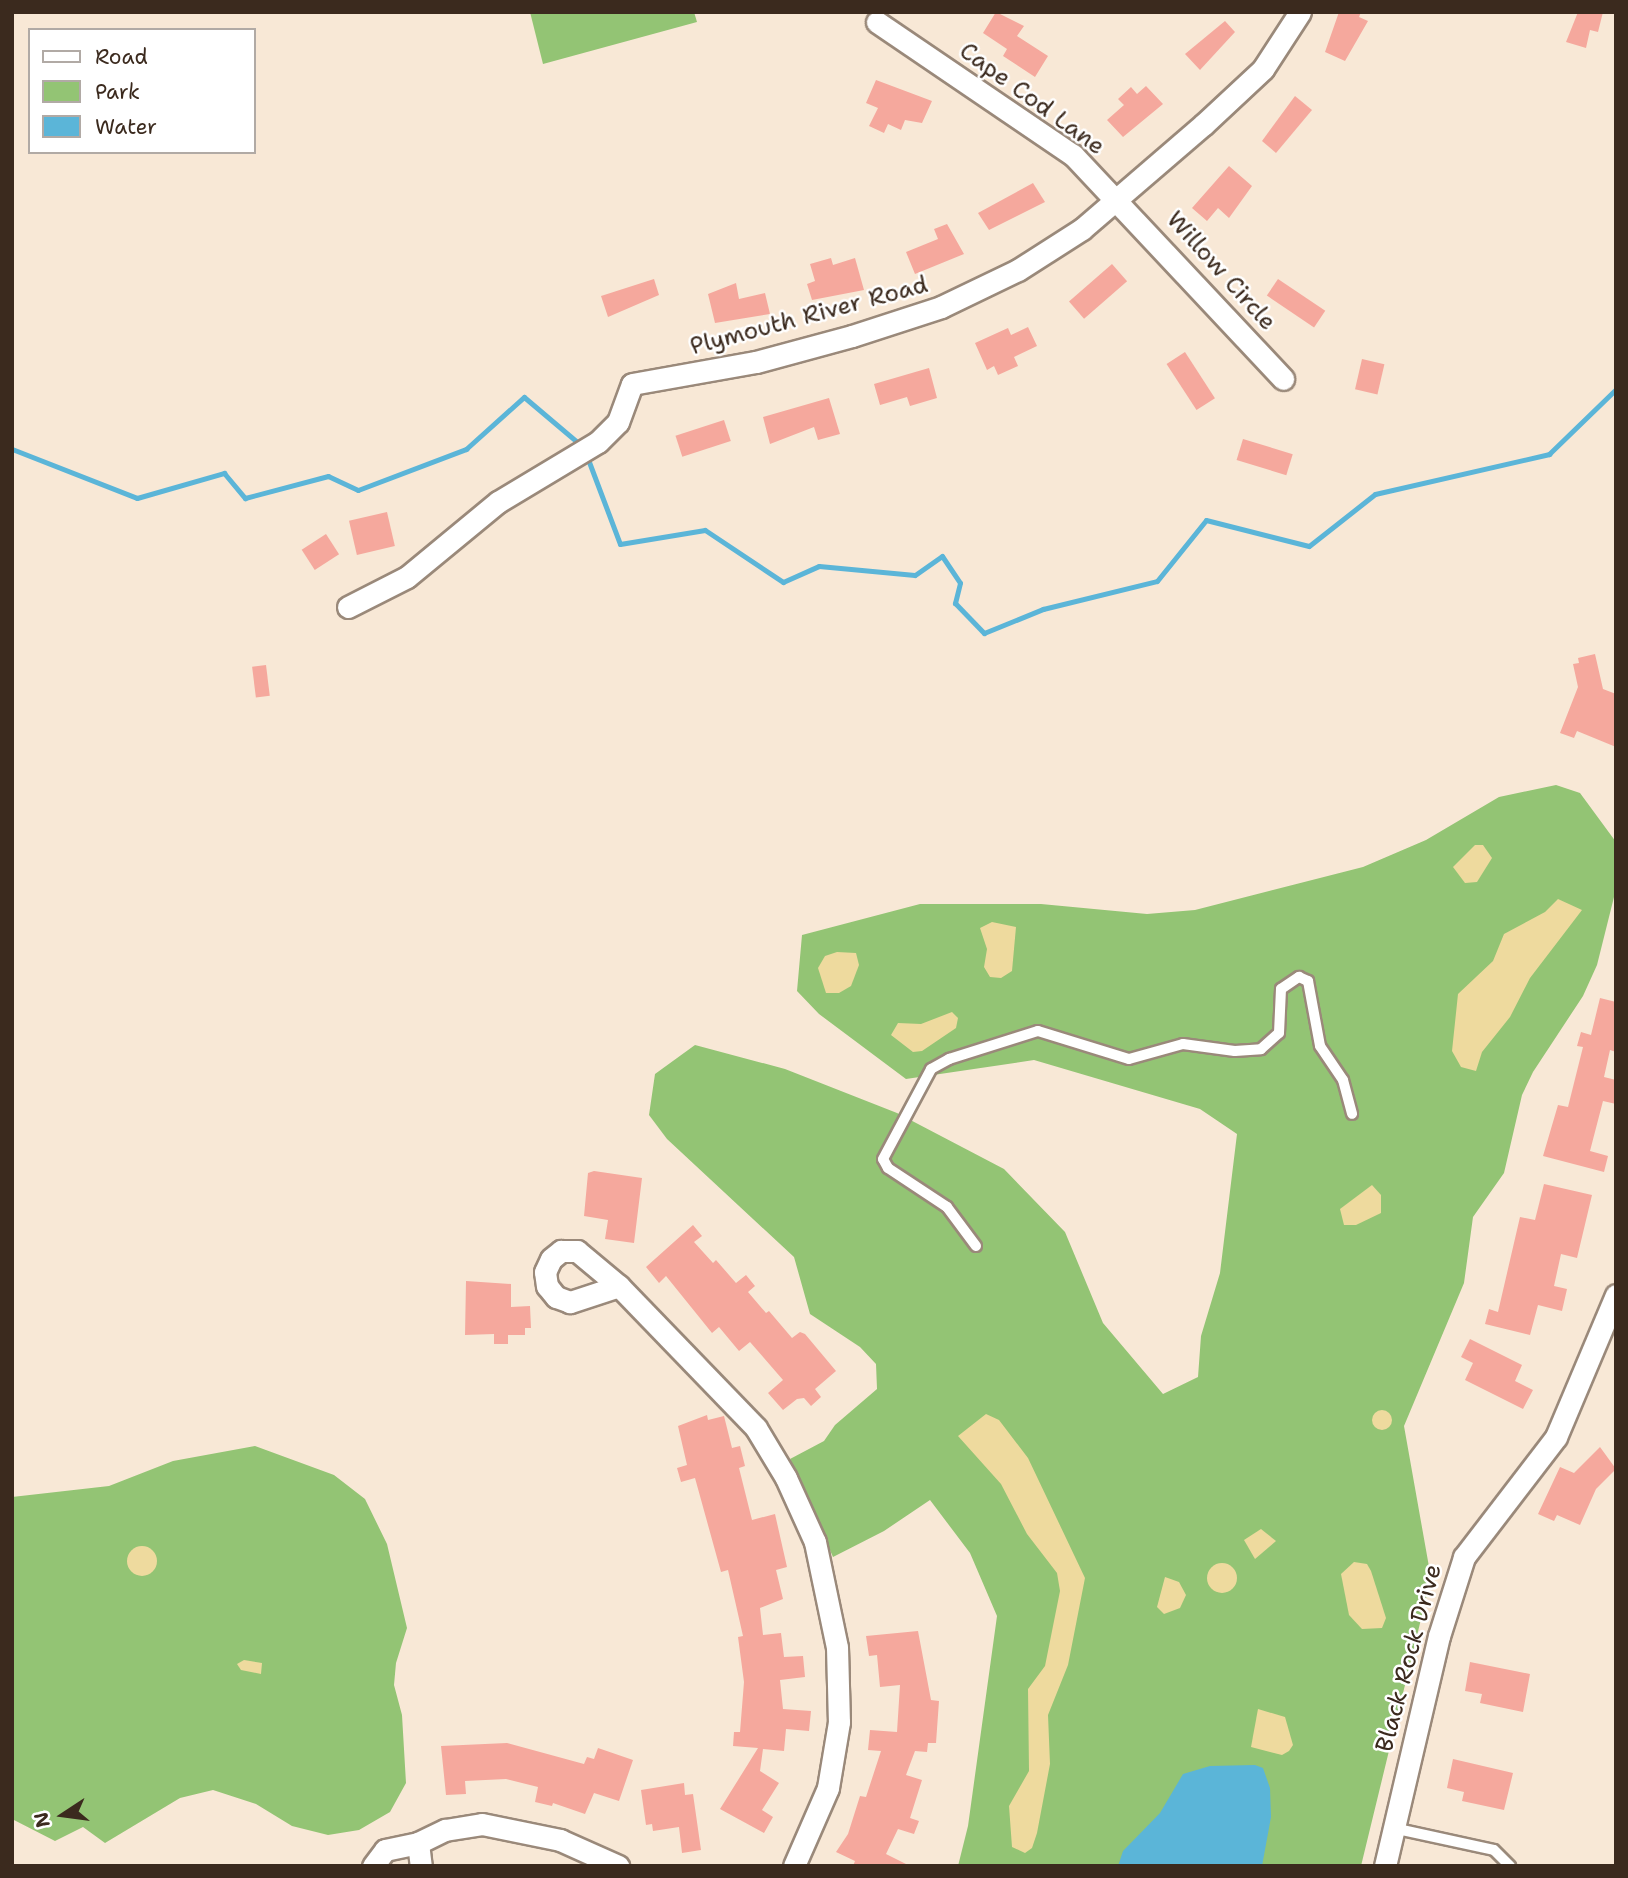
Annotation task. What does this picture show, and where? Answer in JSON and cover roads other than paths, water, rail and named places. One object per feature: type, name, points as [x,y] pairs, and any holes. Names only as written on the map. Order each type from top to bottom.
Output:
[{"type":"street","name":"Plymouth River Road","points":[[348,607],[407,578],[498,502],[584,453],[618,422],[632,384],[756,362],[941,307],[1018,270],[1119,199],[1263,68],[1300,12]]},
{"type":"street","name":"Cape Cod Lane","points":[[877,22],[1073,155],[1119,199]]},
{"type":"street","name":"Willow Circle","points":[[1119,199],[1283,379]]},
{"type":"street","points":[[619,1286],[756,1428],[786,1478],[816,1542],[837,1647],[839,1722],[828,1788],[794,1866]]},
{"type":"street","name":"Black Rock Drive","points":[[1385,1866],[1443,1623],[1464,1557],[1480,1530],[1556,1437],[1616,1295]]},
{"type":"street","points":[[373,1866],[385,1850],[418,1843],[464,1826],[510,1827],[560,1840],[618,1866]]},
{"type":"street","points":[[418,1843],[421,1866]]},
{"type":"lane","points":[[976,1246],[947,1207],[888,1168],[883,1159],[931,1069],[950,1059],[1038,1031],[1129,1059],[1183,1044],[1235,1051],[1261,1049],[1279,1033],[1281,989],[1299,977],[1308,981],[1320,1046],[1343,1080],[1352,1114]]},
{"type":"lane","points":[[1393,1828],[1494,1850],[1510,1866]]},
{"type":"water","points":[[1255,1765],[1263,1768],[1270,1788],[1271,1817],[1262,1866],[1118,1866],[1123,1851],[1160,1813],[1183,1774],[1210,1766]]},
{"type":"waterway","points":[[586,454],[620,544],[705,530],[783,582],[819,566],[915,575],[942,556],[960,583],[955,603],[984,633],[1043,609],[1157,581],[1206,520],[1309,546],[1375,494],[1549,454],[1616,389]]},
{"type":"waterway","points":[[12,449],[137,498],[224,473],[245,498],[328,476],[358,490],[466,449],[524,397],[582,446]]}]
